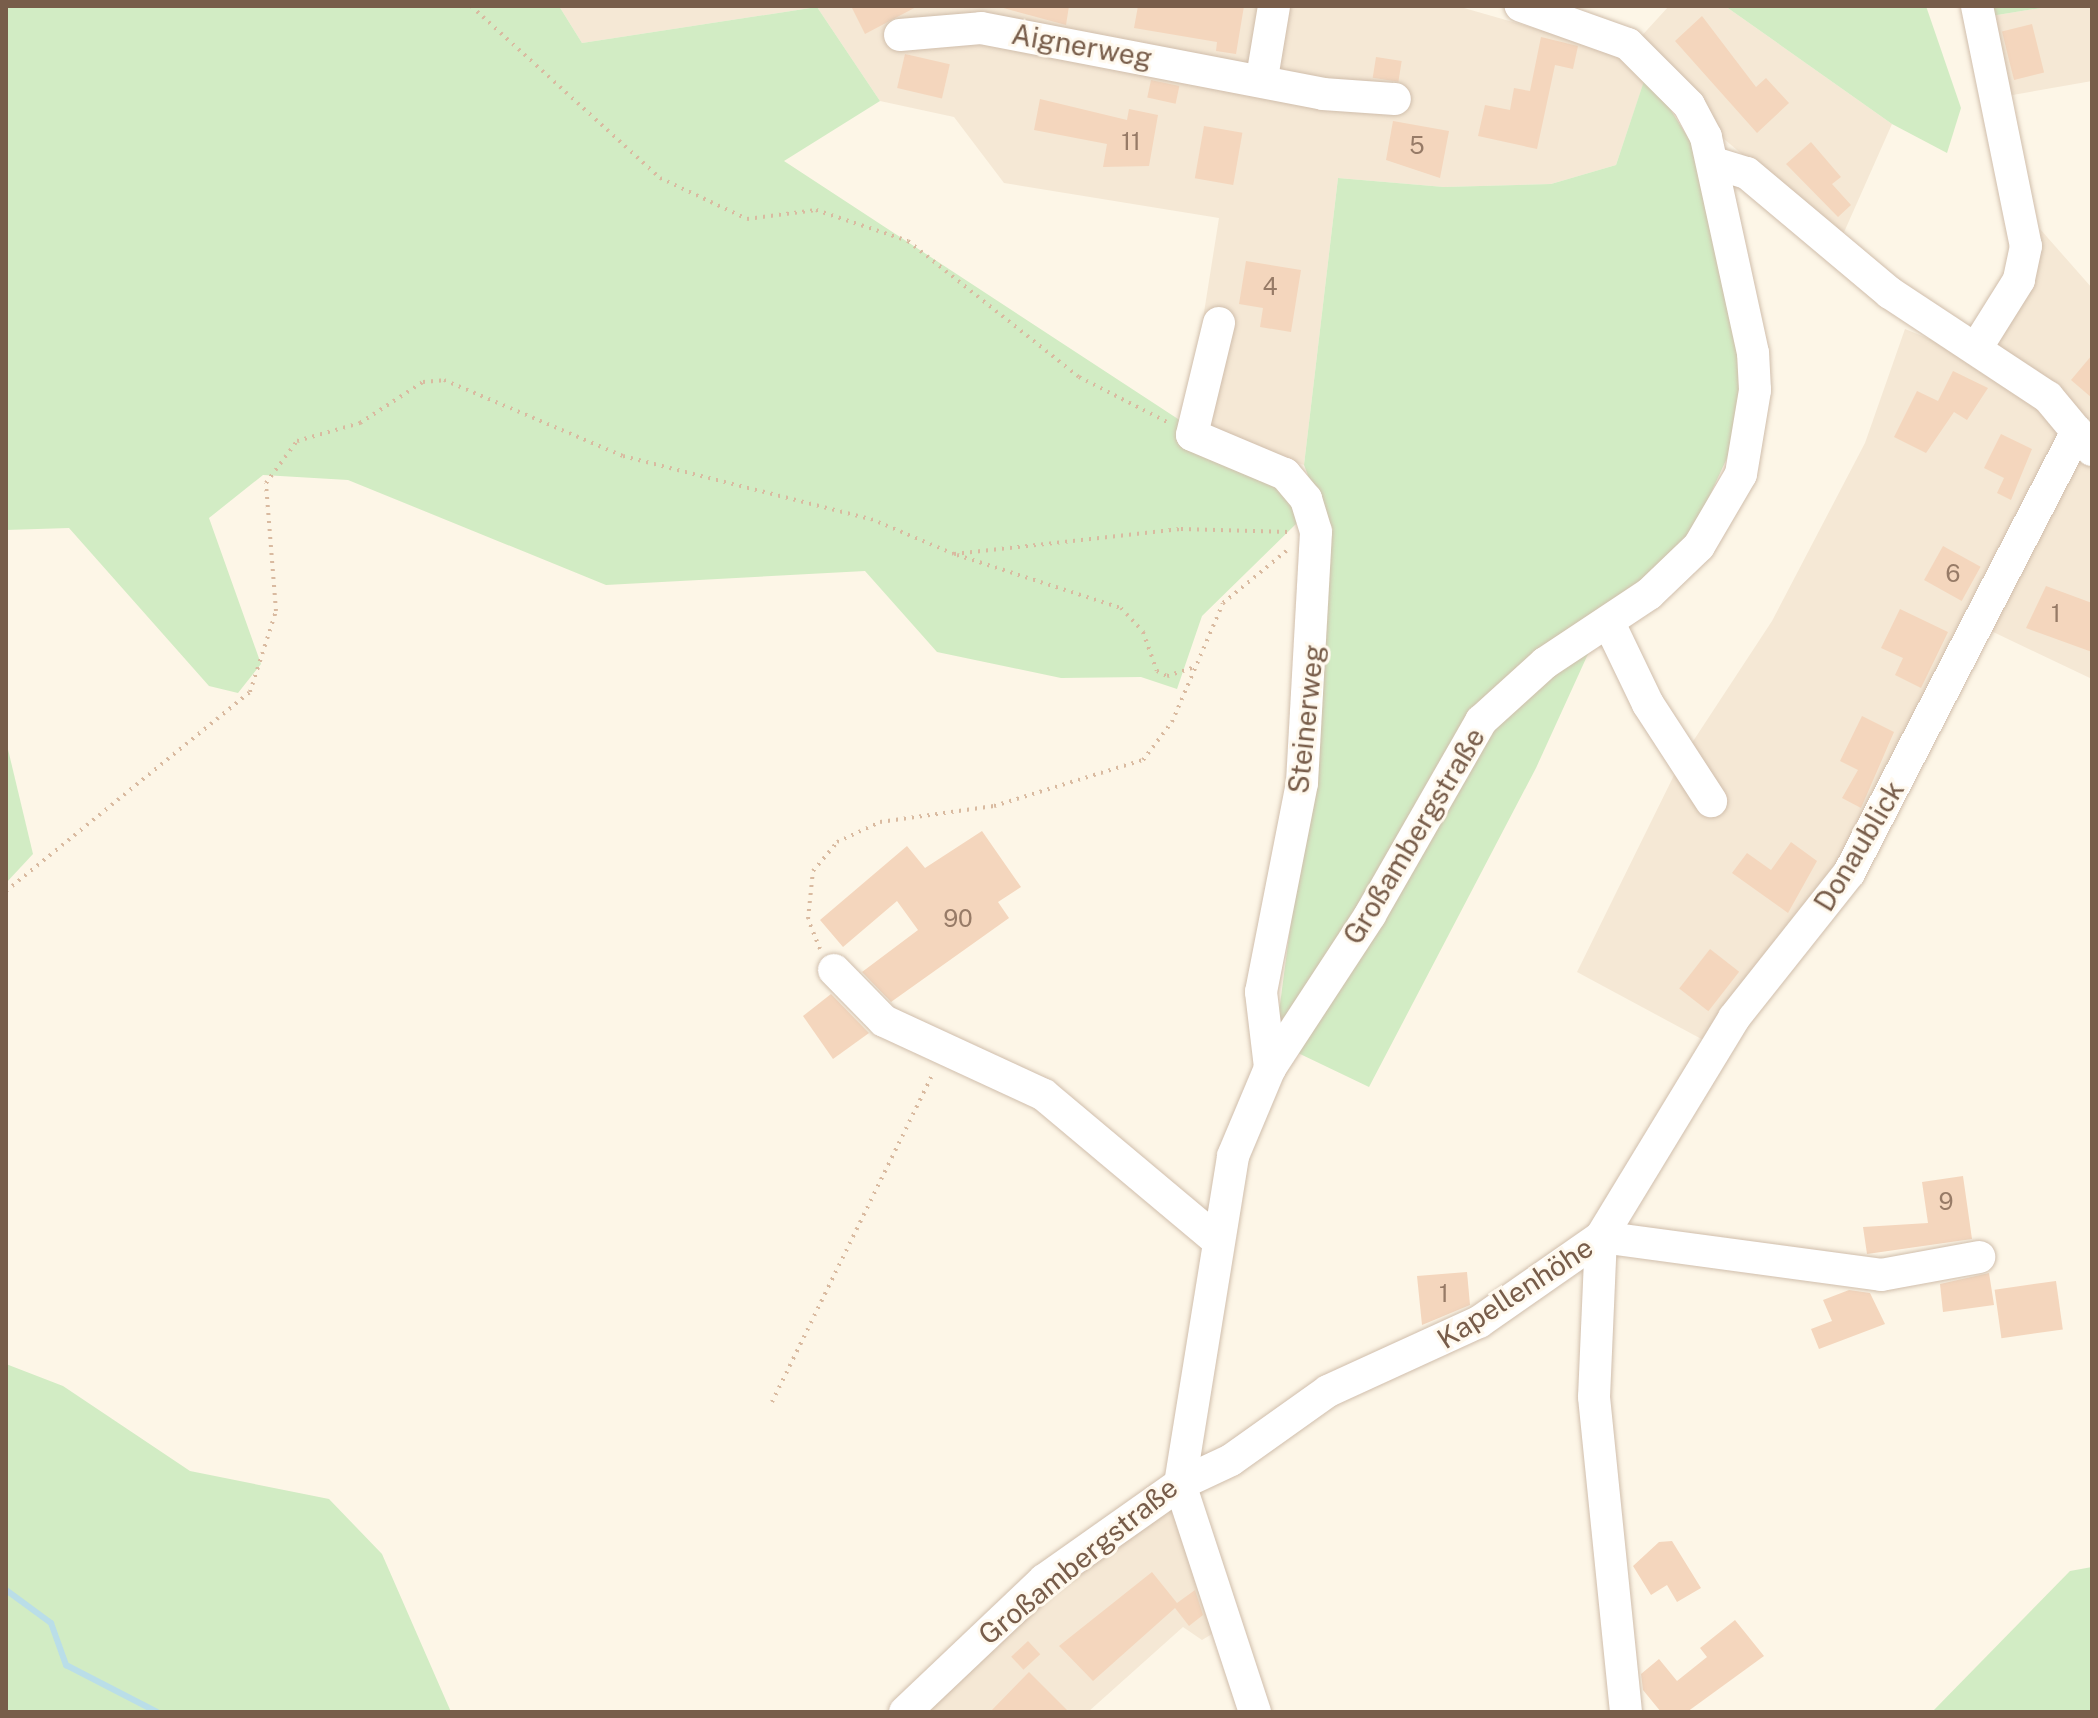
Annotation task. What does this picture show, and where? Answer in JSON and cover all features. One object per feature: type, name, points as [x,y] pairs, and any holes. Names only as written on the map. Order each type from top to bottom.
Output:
[{"type":"street","points":[[1262,78],[1274,6]]},
{"type":"street","name":"Großambergstraße","points":[[905,1712],[1044,1580],[1180,1484],[1203,1375],[1217,1240],[1233,1156],[1270,1068],[1370,915],[1481,721],[1545,663],[1609,623],[1699,546],[1722,515],[1749,439],[1753,353],[1714,163],[1689,105],[1649,59],[1589,25],[1521,6]]},
{"type":"street","points":[[1977,6],[2026,246],[2019,280],[1977,347]]},
{"type":"street","name":"Aignerweg","points":[[900,35],[981,28],[1262,78],[1323,94],[1395,99]]},
{"type":"street","points":[[1714,163],[1747,173],[1890,293],[1977,347],[2048,397],[2085,440]]},
{"type":"street","points":[[1192,435],[1219,323]]},
{"type":"street","name":"Steinerweg","points":[[1192,435],[1285,474],[1306,499],[1316,532],[1304,767],[1261,992],[1270,1068]]},
{"type":"street","name":"Donaublick","points":[[1601,1237],[1734,1018],[1849,873],[2085,440]]},
{"type":"street","points":[[1609,623],[1648,704],[1711,801]]},
{"type":"street","points":[[834,970],[884,1021],[951,1049],[1044,1095],[1217,1240]]},
{"type":"street","points":[[1601,1237],[1881,1275],[1979,1257]]},
{"type":"street","name":"Kapellenhöhe","points":[[1180,1484],[1231,1460],[1328,1391],[1479,1322],[1601,1237]]},
{"type":"street","name":"Kapellenhöhe","points":[[1601,1237],[1594,1397],[1626,1712]]},
{"type":"street","points":[[1180,1484],[1255,1712]]},
{"type":"path","points":[[471,6],[660,178],[747,219],[816,210],[908,241],[1079,377],[1192,435]]},
{"type":"path","points":[[6,891],[250,692],[276,611],[266,483],[297,441],[360,423],[423,382],[444,380],[623,456],[871,519],[954,554],[1121,608],[1143,632],[1157,671],[1167,676],[1194,667]]},
{"type":"path","points":[[954,554],[1181,529],[1316,532]]},
{"type":"path","points":[[834,970],[808,919],[813,871],[837,842],[880,822],[994,806],[1143,760],[1172,722],[1223,603],[1316,532]]},
{"type":"path","points":[[772,1402],[921,1090],[951,1049]]},
{"type":"shaded area","points":[[559,6],[1457,6],[1625,54],[1669,6],[1725,6],[1892,124],[1841,239],[1647,73],[1616,165],[1551,184],[1444,187],[1338,178],[1304,465],[1186,426],[1219,218],[1004,183],[954,117],[880,101],[817,7],[582,43]]},
{"type":"shaded area","points":[[2053,6],[2092,6],[2092,81],[2007,96],[1991,16]]},
{"type":"shaded area","points":[[2040,229],[2092,288],[2092,679],[1966,619],[1877,807],[1707,1042],[1577,972],[1684,755],[1772,621],[1865,443],[1905,329],[1988,363],[2020,302]]},
{"type":"shaded area","points":[[1161,1511],[1173,1511],[1222,1628],[1202,1640],[1183,1627],[1088,1712],[911,1712],[1024,1608]]},
{"type":"green space","points":[[6,6],[559,6],[582,43],[817,7],[880,101],[784,161],[1288,491],[1299,521],[1202,616],[1177,689],[1141,677],[1061,678],[937,652],[865,571],[606,585],[348,480],[263,475],[209,518],[261,664],[238,693],[209,686],[69,528],[6,530]]},
{"type":"green space","points":[[1725,6],[1926,6],[1961,108],[1947,153],[1892,124]]},
{"type":"green space","points":[[1988,6],[2053,6],[1991,16]]},
{"type":"green space","points":[[1647,72],[1692,144],[1739,328],[1739,432],[1697,523],[1665,562],[1609,608],[1536,768],[1369,1087],[1275,1042],[1324,672],[1331,536],[1304,465],[1338,178],[1444,187],[1551,184],[1616,165]]},
{"type":"green space","points":[[6,741],[33,854],[6,883]]},
{"type":"green space","points":[[6,1364],[63,1386],[190,1471],[329,1499],[382,1554],[451,1712],[6,1712]]},
{"type":"green space","points":[[2092,1567],[2092,1712],[1932,1712],[2070,1571]]},
{"type":"building","points":[[851,6],[918,6],[865,34]]},
{"type":"building","points":[[996,6],[1069,6],[1066,25]]},
{"type":"building","points":[[1138,6],[1244,6],[1236,54],[1216,51],[1217,42],[1134,28]]},
{"type":"building","points":[[1702,16],[1756,87],[1766,78],[1789,103],[1757,133],[1675,41]]},
{"type":"building","points":[[2032,24],[2044,73],[2014,80],[2002,31]]},
{"type":"building","points":[[1541,37],[1578,46],[1573,69],[1555,65],[1537,149],[1478,136],[1485,105],[1510,110],[1514,88],[1530,91]]},
{"type":"building","points":[[905,54],[950,64],[942,98],[897,88]]},
{"type":"building","points":[[1376,57],[1402,61],[1398,82],[1373,78]]},
{"type":"building","points":[[1151,80],[1179,86],[1176,104],[1147,98]]},
{"type":"building","points":[[1040,99],[1127,120],[1129,109],[1158,115],[1149,166],[1103,167],[1107,144],[1034,130]]},
{"type":"building","points":[[1393,121],[1449,131],[1440,178],[1386,160]]},
{"type":"building","points":[[1204,126],[1242,133],[1233,185],[1195,178]]},
{"type":"building","points":[[1811,142],[1841,177],[1832,184],[1851,205],[1838,217],[1786,164]]},
{"type":"building","points":[[1246,261],[1301,270],[1291,332],[1260,327],[1263,308],[1239,304]]},
{"type":"building","points":[[2092,355],[2092,398],[2071,380]]},
{"type":"building","points":[[1953,371],[1988,388],[1967,420],[1954,412],[1926,453],[1894,437],[1917,391],[1938,401]]},
{"type":"building","points":[[2001,434],[2032,449],[2011,500],[1997,493],[2004,478],[1984,468]]},
{"type":"building","points":[[1943,546],[1981,567],[1962,601],[1924,580]]},
{"type":"building","points":[[2046,586],[2092,603],[2092,652],[2026,628]]},
{"type":"building","points":[[1900,609],[1948,632],[1921,688],[1895,675],[1903,658],[1881,648]]},
{"type":"building","points":[[1862,716],[1894,732],[1861,808],[1842,798],[1858,770],[1840,761]]},
{"type":"building","points":[[982,831],[1021,887],[998,902],[1009,918],[891,1002],[862,972],[918,930],[897,901],[843,947],[820,920],[907,846],[925,868]]},
{"type":"building","points":[[1791,842],[1817,861],[1788,913],[1732,873],[1747,853],[1771,870]]},
{"type":"building","points":[[1710,949],[1739,972],[1708,1011],[1679,988]]},
{"type":"building","points":[[831,994],[869,1033],[833,1059],[803,1016]]},
{"type":"building","points":[[1963,1176],[1972,1239],[1867,1254],[1863,1227],[1928,1223],[1922,1182]]},
{"type":"building","points":[[1467,1272],[1470,1305],[1422,1325],[1417,1276]]},
{"type":"building","points":[[1989,1273],[1994,1305],[1943,1312],[1940,1284]]},
{"type":"building","points":[[2056,1281],[2063,1330],[2001,1338],[1995,1290]]},
{"type":"building","points":[[1849,1290],[1870,1293],[1885,1324],[1819,1349],[1811,1329],[1832,1321],[1823,1300]]},
{"type":"building","points":[[1672,1541],[1701,1588],[1677,1602],[1667,1585],[1651,1595],[1633,1566],[1659,1542]]},
{"type":"building","points":[[1152,1572],[1177,1603],[1195,1590],[1203,1615],[1189,1626],[1175,1608],[1093,1681],[1059,1646]]},
{"type":"building","points":[[1735,1620],[1764,1656],[1687,1712],[1661,1712],[1643,1690],[1641,1674],[1659,1659],[1677,1681],[1707,1657],[1700,1648]]},
{"type":"building","points":[[1028,1641],[1040,1654],[1023,1670],[1011,1657]]},
{"type":"building","points":[[1029,1672],[1069,1712],[990,1712]]},
{"type":"waterway","points":[[6,1590],[51,1623],[66,1665],[157,1712]]}]
